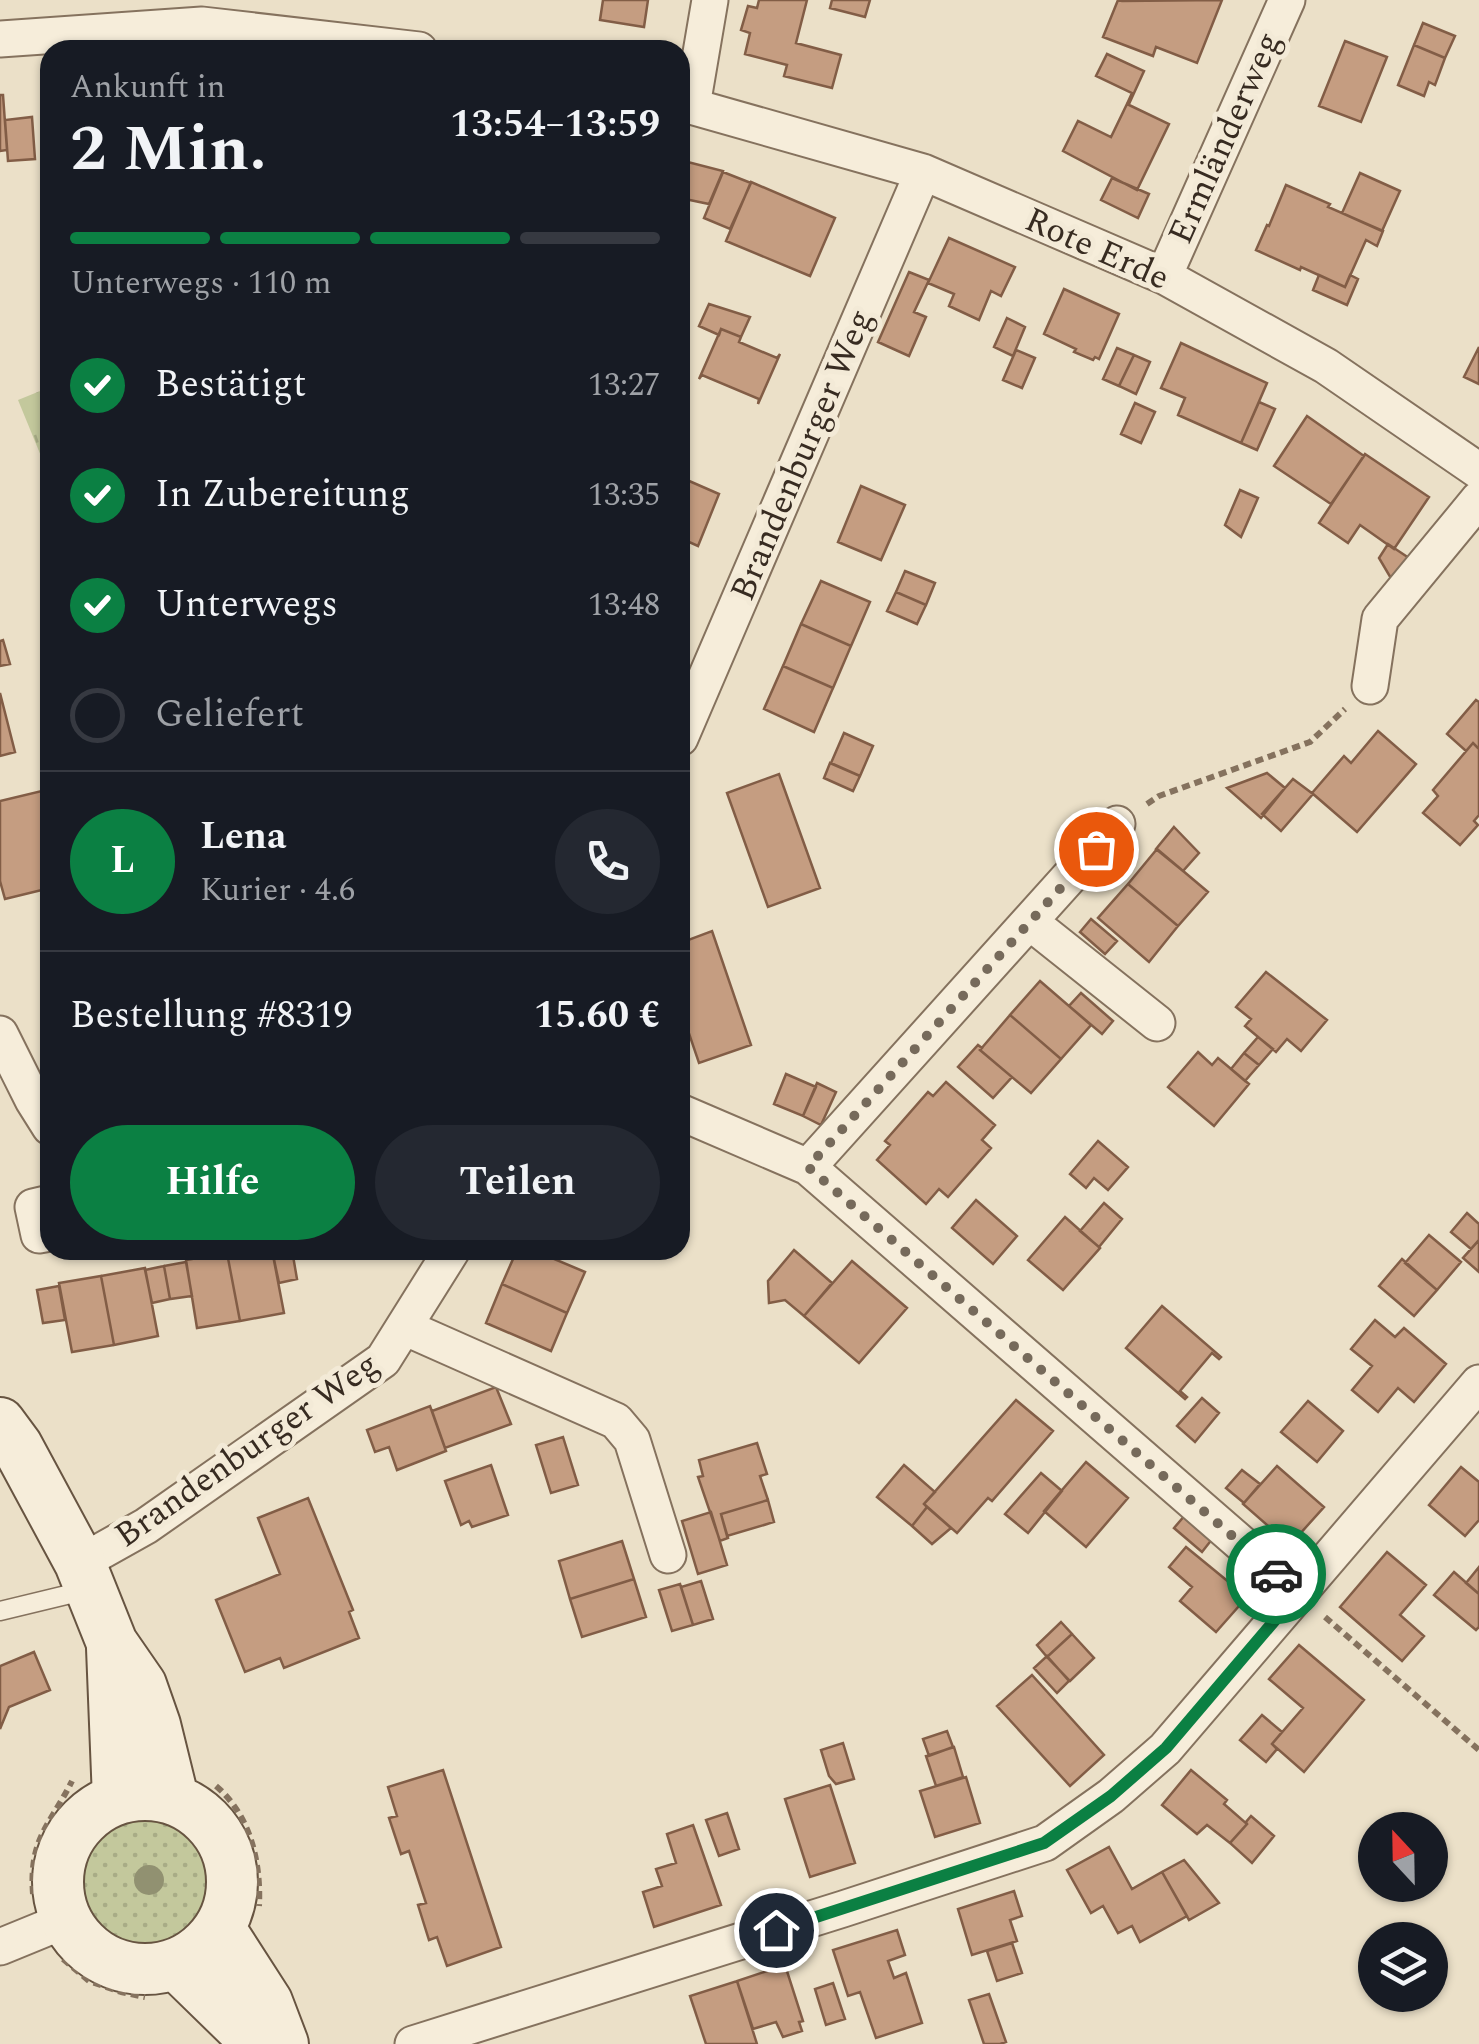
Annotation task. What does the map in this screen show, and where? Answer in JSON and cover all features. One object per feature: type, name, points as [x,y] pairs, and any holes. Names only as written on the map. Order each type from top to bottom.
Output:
[{"type":"main road","points":[[0,1423],[17,1446],[86,1576],[112,1643],[141,1685],[173,1798]]},
{"type":"main road","points":[[112,1643],[118,1798]]},
{"type":"main road","points":[[118,1798],[173,1798],[193,1808],[224,1842],[231,1863],[230,1908],[220,1929],[193,1956],[150,1970],[124,1967],[100,1957],[80,1941],[66,1920],[58,1896],[58,1871],[64,1847],[78,1826],[118,1798]]},
{"type":"main road","points":[[220,1929],[267,2002],[283,2044]]},
{"type":"main road","points":[[176,1964],[258,2044]]},
{"type":"street","points":[[690,88],[710,0]]},
{"type":"street","name":"Ermländerweg","points":[[1164,276],[1287,0]]},
{"type":"street","points":[[0,39],[201,12],[362,40]]},
{"type":"street","name":"Rote Erde","points":[[690,106],[923,172],[1164,276],[1326,366],[1479,471]]},
{"type":"street","name":"Brandenburger Weg","points":[[690,715],[923,172]]},
{"type":"street","points":[[1370,686],[1380,618],[1479,499]]},
{"type":"street","points":[[808,1167],[1118,824]]},
{"type":"street","points":[[1030,922],[1158,1023]]},
{"type":"street","points":[[0,1034],[40,1111]]},
{"type":"street","points":[[690,1116],[808,1167],[1298,1593]]},
{"type":"street","points":[[40,1206],[33,1208],[40,1235]]},
{"type":"street","name":"Brandenburger Weg","points":[[86,1576],[146,1526],[383,1360],[446,1260]]},
{"type":"street","name":"Brandenburger Weg","points":[[404,1328],[616,1421],[632,1440],[668,1554]]},
{"type":"street","points":[[412,2044],[1044,1843],[1111,1796],[1166,1748],[1479,1383]]},
{"type":"street","points":[[0,1947],[66,1920]]},
{"type":"lane","points":[[0,1611],[86,1576]]},
{"type":"path","points":[[1118,824],[1158,796],[1310,742],[1370,686]]},
{"type":"path","points":[[1298,1593],[1479,1750]]},
{"type":"green space","points":[[40,391],[40,454],[18,400]]},
{"type":"green space","points":[[145,1817],[170,1822],[191,1836],[205,1857],[210,1882],[205,1907],[191,1928],[170,1942],[145,1947],[120,1942],[99,1928],[85,1907],[80,1882],[85,1857],[99,1836],[120,1822]]},
{"type":"building","points":[[603,0],[648,0],[644,27],[600,20]]},
{"type":"building","points":[[759,0],[807,0],[796,43],[841,55],[832,88],[784,76],[787,65],[745,54],[750,33],[741,30],[748,6],[757,8]]},
{"type":"building","points":[[832,0],[870,0],[865,17],[830,8]]},
{"type":"building","points":[[1118,0],[1222,0],[1197,63],[1156,47],[1153,56],[1103,37]]},
{"type":"building","points":[[1423,23],[1455,36],[1445,58],[1414,45]]},
{"type":"building","points":[[1345,41],[1387,57],[1361,122],[1319,106]]},
{"type":"building","points":[[1414,45],[1445,58],[1435,85],[1429,82],[1424,96],[1398,85]]},
{"type":"building","points":[[1107,54],[1144,71],[1129,104],[1132,93],[1096,76]]},
{"type":"building","points":[[0,95],[7,150],[0,151]]},
{"type":"building","points":[[1127,104],[1169,124],[1137,190],[1063,151],[1078,121],[1111,137]]},
{"type":"building","points":[[32,117],[35,159],[8,161],[5,120]]},
{"type":"building","points":[[690,163],[723,171],[709,204],[690,200]]},
{"type":"building","points":[[723,172],[751,183],[730,229],[704,218]]},
{"type":"building","points":[[1360,173],[1400,191],[1382,231],[1342,213]]},
{"type":"building","points":[[1112,178],[1149,194],[1138,218],[1101,200]]},
{"type":"building","points":[[751,182],[835,218],[810,276],[726,241]]},
{"type":"building","points":[[1286,185],[1383,231],[1377,246],[1366,240],[1345,287],[1256,250]]},
{"type":"building","points":[[949,238],[1015,267],[1001,296],[991,291],[979,320],[949,306],[954,294],[928,283]]},
{"type":"building","points":[[909,272],[929,280],[914,312],[926,317],[909,356],[878,342]]},
{"type":"building","points":[[1319,275],[1345,287],[1350,275],[1358,279],[1347,305],[1313,290]]},
{"type":"building","points":[[1064,289],[1119,314],[1099,359],[1074,352],[1076,349],[1044,334]]},
{"type":"building","points":[[709,304],[750,317],[741,337],[721,329],[719,335],[699,326]]},
{"type":"building","points":[[1007,318],[1025,327],[1013,356],[994,347]]},
{"type":"building","points":[[721,329],[741,337],[739,342],[777,358],[780,354],[758,404],[759,399],[702,375],[699,379]]},
{"type":"building","points":[[1181,343],[1267,383],[1241,443],[1178,415],[1185,398],[1161,388]]},
{"type":"building","points":[[1479,347],[1479,384],[1464,377]]},
{"type":"building","points":[[1117,348],[1134,355],[1119,386],[1103,379]]},
{"type":"building","points":[[1016,350],[1035,358],[1022,388],[1003,380]]},
{"type":"building","points":[[1134,355],[1150,362],[1136,394],[1119,386]]},
{"type":"building","points":[[1259,402],[1275,409],[1257,450],[1241,443]]},
{"type":"building","points":[[1135,403],[1155,412],[1141,443],[1121,434]]},
{"type":"building","points":[[1307,416],[1364,456],[1331,504],[1274,466]]},
{"type":"building","points":[[1365,454],[1429,497],[1394,549],[1360,525],[1348,543],[1319,523]]},
{"type":"building","points":[[690,481],[719,494],[698,546],[690,542]]},
{"type":"building","points":[[861,486],[905,505],[881,560],[838,542]]},
{"type":"building","points":[[1240,490],[1258,498],[1241,537],[1225,525]]},
{"type":"building","points":[[1388,544],[1409,558],[1392,580],[1379,558]]},
{"type":"building","points":[[905,571],[935,583],[926,605],[896,592]]},
{"type":"building","points":[[821,581],[870,602],[851,646],[801,624]]},
{"type":"building","points":[[896,592],[926,605],[917,624],[887,611]]},
{"type":"building","points":[[801,624],[851,646],[833,688],[783,666]]},
{"type":"building","points":[[3,640],[10,664],[0,666],[0,641]]},
{"type":"building","points":[[783,666],[833,688],[814,732],[764,709]]},
{"type":"building","points":[[0,693],[15,752],[0,756]]},
{"type":"building","points":[[1476,700],[1479,749],[1473,743],[1466,751],[1447,734]]},
{"type":"building","points":[[1378,731],[1416,764],[1357,832],[1312,793],[1344,756],[1351,763]]},
{"type":"building","points":[[844,733],[873,746],[860,776],[831,763]]},
{"type":"building","points":[[1473,743],[1479,749],[1479,815],[1474,821],[1478,825],[1460,845],[1423,813],[1438,796],[1433,790]]},
{"type":"building","points":[[830,763],[860,776],[853,791],[824,778]]},
{"type":"building","points":[[1267,773],[1285,788],[1261,818],[1227,788]]},
{"type":"building","points":[[779,774],[820,888],[768,907],[727,793]]},
{"type":"building","points":[[1293,779],[1313,794],[1281,831],[1262,814]]},
{"type":"building","points":[[40,791],[40,890],[5,899],[0,881],[0,801]]},
{"type":"building","points":[[1174,827],[1199,853],[1183,871],[1156,849]]},
{"type":"building","points":[[1157,849],[1208,892],[1178,926],[1128,884]]},
{"type":"building","points":[[1128,884],[1178,926],[1149,962],[1098,918]]},
{"type":"building","points":[[1091,919],[1117,941],[1105,954],[1080,932]]},
{"type":"building","points":[[712,931],[751,1045],[699,1063],[690,1036],[690,939]]},
{"type":"building","points":[[1266,972],[1327,1020],[1301,1051],[1287,1039],[1276,1052],[1245,1026],[1251,1019],[1236,1007]]},
{"type":"building","points":[[1040,981],[1091,1025],[1061,1059],[1010,1015]]},
{"type":"building","points":[[1081,993],[1113,1021],[1102,1034],[1069,1006]]},
{"type":"building","points":[[1010,1015],[1061,1059],[1031,1093],[980,1050]]},
{"type":"building","points":[[1258,1037],[1273,1049],[1259,1065],[1244,1053]]},
{"type":"building","points":[[978,1045],[1012,1077],[993,1098],[958,1067]]},
{"type":"building","points":[[1198,1052],[1212,1065],[1218,1058],[1249,1084],[1214,1126],[1168,1087]]},
{"type":"building","points":[[1244,1053],[1259,1065],[1245,1081],[1231,1069]]},
{"type":"building","points":[[786,1074],[816,1087],[803,1116],[774,1104]]},
{"type":"building","points":[[946,1082],[995,1125],[982,1140],[991,1148],[948,1197],[939,1189],[926,1204],[877,1160],[890,1145],[885,1141],[928,1092],[933,1096]]},
{"type":"building","points":[[817,1083],[836,1092],[821,1125],[803,1116]]},
{"type":"building","points":[[1098,1141],[1128,1167],[1108,1190],[1094,1178],[1086,1188],[1070,1174]]},
{"type":"building","points":[[976,1200],[1017,1236],[993,1264],[952,1228]]},
{"type":"building","points":[[1104,1203],[1122,1219],[1099,1247],[1080,1231]]},
{"type":"building","points":[[1467,1213],[1479,1224],[1479,1240],[1471,1249],[1451,1232]]},
{"type":"building","points":[[1065,1217],[1100,1248],[1063,1290],[1028,1260]]},
{"type":"building","points":[[1429,1235],[1461,1262],[1437,1290],[1405,1263]]},
{"type":"building","points":[[1479,1240],[1479,1272],[1463,1258]]},
{"type":"building","points":[[794,1250],[832,1283],[804,1316],[785,1300],[769,1303],[768,1281]]},
{"type":"building","points":[[1402,1259],[1437,1290],[1414,1316],[1379,1286]]},
{"type":"building","points":[[186,1260],[228,1260],[240,1321],[197,1328]]},
{"type":"building","points":[[228,1260],[274,1260],[284,1313],[240,1321]]},
{"type":"building","points":[[274,1260],[294,1260],[297,1279],[279,1283]]},
{"type":"building","points":[[513,1260],[557,1260],[585,1272],[567,1313],[502,1284]]},
{"type":"building","points":[[852,1261],[907,1308],[859,1363],[804,1316]]},
{"type":"building","points":[[186,1262],[192,1296],[170,1299],[164,1266]]},
{"type":"building","points":[[164,1266],[170,1299],[152,1303],[145,1270]]},
{"type":"building","points":[[145,1268],[158,1336],[114,1345],[101,1276]]},
{"type":"building","points":[[101,1276],[114,1345],[72,1352],[59,1283]]},
{"type":"building","points":[[502,1284],[567,1313],[551,1351],[486,1323]]},
{"type":"building","points":[[59,1286],[65,1320],[43,1323],[37,1290]]},
{"type":"building","points":[[1162,1306],[1221,1357],[1212,1353],[1180,1391],[1185,1399],[1126,1348]]},
{"type":"building","points":[[1375,1320],[1395,1337],[1404,1328],[1446,1364],[1414,1402],[1398,1388],[1378,1412],[1352,1390],[1372,1366],[1351,1349]]},
{"type":"building","points":[[496,1387],[511,1424],[445,1448],[432,1411]]},
{"type":"building","points":[[1202,1398],[1219,1413],[1195,1442],[1177,1426]]},
{"type":"building","points":[[1016,1400],[1053,1431],[992,1501],[988,1498],[957,1533],[924,1504]]},
{"type":"building","points":[[1308,1401],[1343,1431],[1317,1462],[1281,1432]]},
{"type":"building","points":[[430,1406],[446,1451],[397,1470],[389,1447],[375,1452],[367,1430]]},
{"type":"building","points":[[563,1437],[578,1485],[551,1493],[536,1445]]},
{"type":"building","points":[[757,1443],[767,1474],[760,1476],[768,1500],[721,1514],[728,1538],[720,1541],[698,1477],[703,1476],[699,1460]]},
{"type":"building","points":[[1086,1462],[1128,1498],[1086,1547],[1044,1511]]},
{"type":"building","points":[[491,1465],[508,1515],[472,1527],[469,1521],[461,1525],[445,1481]]},
{"type":"building","points":[[904,1465],[935,1492],[912,1526],[877,1497]]},
{"type":"building","points":[[1277,1466],[1324,1507],[1290,1545],[1243,1504]]},
{"type":"building","points":[[1461,1467],[1479,1482],[1479,1520],[1465,1536],[1429,1505]]},
{"type":"building","points":[[1242,1470],[1260,1484],[1244,1503],[1226,1488]]},
{"type":"building","points":[[1041,1473],[1062,1491],[1028,1533],[1005,1514]]},
{"type":"building","points":[[308,1498],[353,1610],[349,1612],[359,1638],[284,1668],[280,1658],[245,1672],[216,1600],[280,1574],[258,1518]]},
{"type":"building","points":[[768,1500],[774,1522],[727,1536],[721,1514]]},
{"type":"building","points":[[927,1507],[951,1528],[932,1544],[912,1526]]},
{"type":"building","points":[[711,1512],[727,1565],[698,1574],[682,1521]]},
{"type":"building","points":[[1186,1514],[1213,1538],[1202,1552],[1174,1528]]},
{"type":"building","points":[[622,1541],[634,1579],[570,1599],[559,1561]]},
{"type":"building","points":[[1186,1547],[1247,1597],[1216,1632],[1180,1601],[1192,1587],[1169,1567]]},
{"type":"building","points":[[1387,1552],[1426,1585],[1400,1615],[1424,1636],[1402,1661],[1340,1607]]},
{"type":"building","points":[[1479,1567],[1479,1594],[1466,1583]]},
{"type":"building","points":[[1454,1572],[1479,1594],[1476,1630],[1434,1595]]},
{"type":"building","points":[[634,1579],[646,1617],[582,1637],[570,1599]]},
{"type":"building","points":[[701,1581],[713,1619],[693,1625],[681,1587]]},
{"type":"building","points":[[680,1584],[693,1625],[672,1631],[659,1590]]},
{"type":"building","points":[[1061,1622],[1072,1634],[1047,1657],[1037,1645]]},
{"type":"building","points":[[1072,1634],[1094,1658],[1070,1681],[1047,1657]]},
{"type":"building","points":[[1299,1645],[1364,1700],[1304,1772],[1272,1744],[1303,1708],[1269,1679]]},
{"type":"building","points":[[34,1652],[50,1690],[9,1707],[0,1729],[0,1666]]},
{"type":"building","points":[[1047,1656],[1069,1681],[1057,1693],[1034,1668]]},
{"type":"building","points":[[1032,1675],[1104,1755],[1070,1786],[997,1706]]},
{"type":"building","points":[[1262,1715],[1282,1732],[1272,1744],[1277,1749],[1266,1762],[1240,1740]]},
{"type":"building","points":[[947,1731],[953,1747],[929,1756],[923,1739]]},
{"type":"building","points":[[843,1743],[854,1779],[836,1784],[829,1776],[821,1750]]},
{"type":"building","points":[[954,1747],[963,1777],[936,1786],[926,1756]]},
{"type":"building","points":[[443,1770],[501,1947],[447,1966],[437,1937],[429,1940],[418,1905],[426,1903],[409,1851],[401,1854],[389,1818],[397,1816],[388,1787]]},
{"type":"building","points":[[1191,1770],[1227,1800],[1224,1804],[1247,1824],[1230,1843],[1207,1825],[1197,1834],[1162,1805]]},
{"type":"building","points":[[966,1777],[980,1823],[935,1837],[920,1791]]},
{"type":"building","points":[[830,1785],[855,1863],[810,1877],[785,1799]]},
{"type":"building","points":[[727,1813],[739,1849],[719,1856],[706,1820]]},
{"type":"building","points":[[1251,1816],[1274,1836],[1252,1863],[1230,1843]]},
{"type":"building","points":[[693,1825],[721,1905],[654,1927],[643,1892],[662,1886],[656,1869],[676,1863],[667,1834]]},
{"type":"building","points":[[1109,1847],[1132,1889],[1162,1872],[1187,1916],[1140,1942],[1132,1926],[1118,1933],[1103,1906],[1091,1913],[1067,1870]]},
{"type":"building","points":[[1184,1860],[1219,1903],[1189,1920],[1162,1872]]},
{"type":"building","points":[[1014,1891],[1022,1916],[1010,1920],[1017,1941],[972,1955],[958,1909]]},
{"type":"building","points":[[897,1930],[905,1955],[888,1961],[894,1978],[906,1973],[922,2023],[876,2038],[860,1992],[848,1996],[833,1950]]},
{"type":"building","points":[[1012,1943],[1022,1973],[997,1981],[987,1951]]},
{"type":"building","points":[[785,1965],[803,2021],[799,2022],[802,2031],[783,2037],[776,2022],[753,2029],[737,1981]]},
{"type":"building","points":[[737,1981],[757,2044],[706,2044],[690,1996]]},
{"type":"building","points":[[833,1983],[845,2019],[826,2025],[815,1989]]},
{"type":"building","points":[[989,1994],[1006,2042],[1000,2044],[984,2044],[969,2000]]},
{"type":"way so far","points":[[1096,849],[808,1167],[1276,1574]]},
{"type":"route","points":[[776,1930],[1044,1843],[1111,1796],[1166,1748],[1298,1593],[1276,1574]]}]
